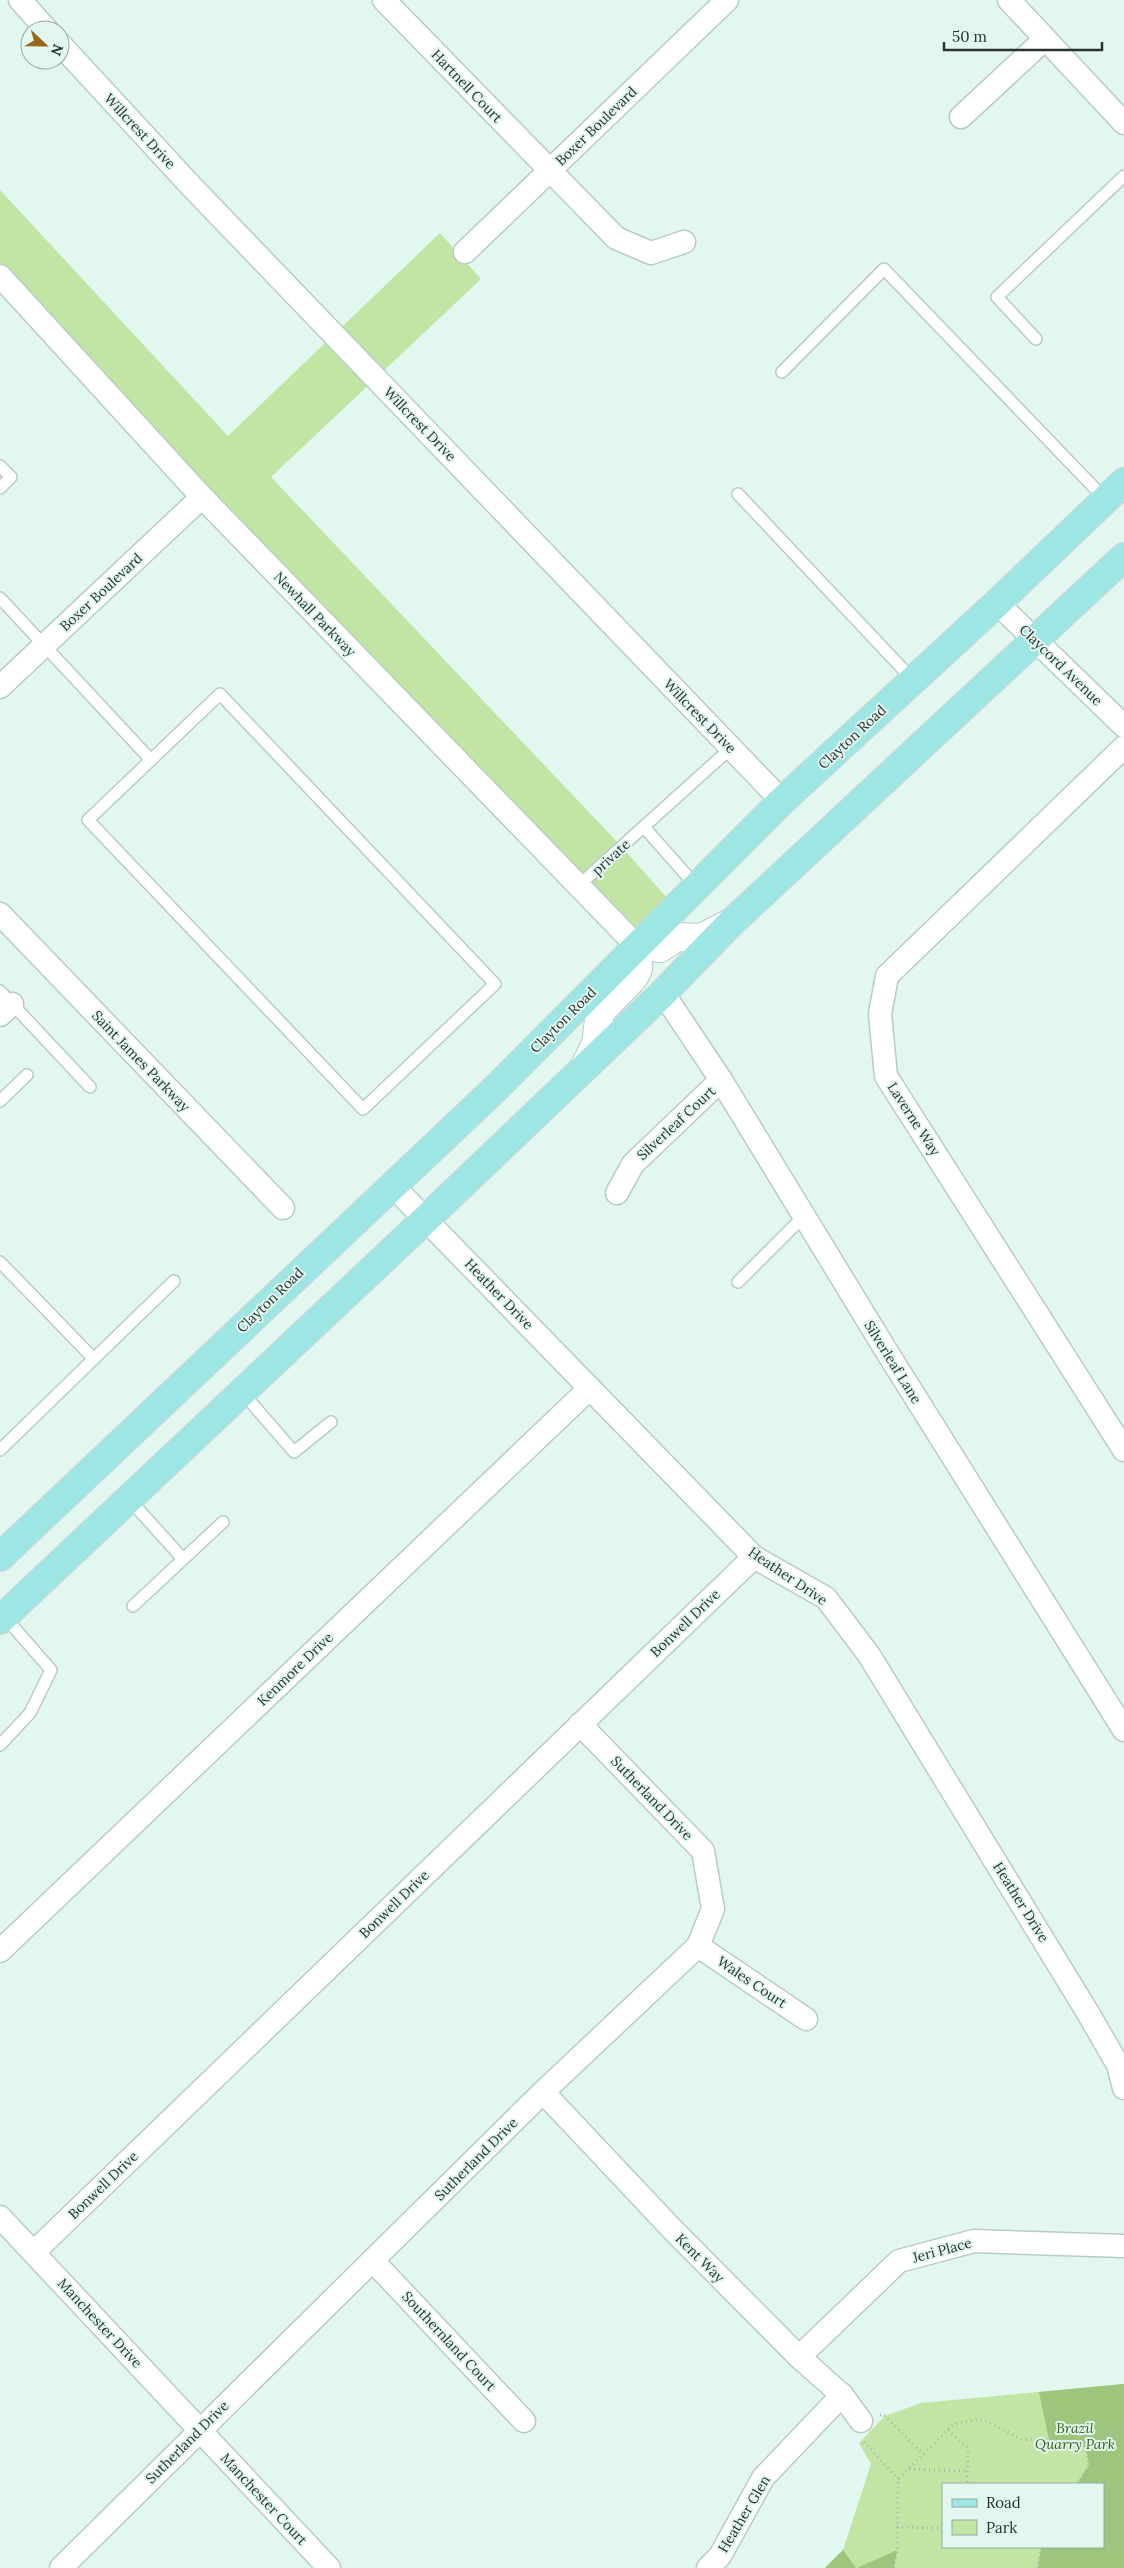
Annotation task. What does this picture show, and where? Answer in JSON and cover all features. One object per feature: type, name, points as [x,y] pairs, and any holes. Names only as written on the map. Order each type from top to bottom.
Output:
[{"type":"main road","name":"Clayton Road","points":[[0,1557],[494,1090],[782,801],[997,603],[1115,491]]},
{"type":"main road","points":[[2,1618],[426,1219],[663,993],[731,923],[1124,557]]},
{"type":"main road","points":[[585,1066],[596,1044],[600,1012],[634,977],[638,969],[636,946],[660,948],[677,937],[701,938],[731,923]]},
{"type":"street","points":[[20,0],[38,20]]},
{"type":"street","name":"Hartnell Court","points":[[384,0],[616,238],[651,253],[684,242]]},
{"type":"street","name":"Boxer Boulevard","points":[[465,252],[727,0]]},
{"type":"street","points":[[1008,0],[1124,123]]},
{"type":"street","points":[[961,117],[1045,39]]},
{"type":"street","name":"Willcrest Drive","points":[[70,55],[198,193],[782,801]]},
{"type":"street","name":"Newhall Parkway","points":[[0,276],[202,497],[636,946]]},
{"type":"street","name":"Boxer Boulevard","points":[[0,687],[202,497]]},
{"type":"street","name":"Claycord Avenue","points":[[997,603],[1124,726]]},
{"type":"street","name":"Laverne Way","points":[[1121,1438],[886,1076],[880,1014],[887,976],[1124,747]]},
{"type":"street","name":"Saint James Parkway","points":[[0,914],[283,1208]]},
{"type":"street","name":"Silverleaf Lane","points":[[663,993],[721,1080],[1124,1730]]},
{"type":"street","name":"Silverleaf Court","points":[[617,1193],[633,1164],[721,1080]]},
{"type":"street","name":"Heather Drive","points":[[392,1185],[754,1557],[826,1598],[869,1655],[1088,2013],[1118,2065],[1124,2088]]},
{"type":"street","name":"Kenmore Drive","points":[[0,1950],[590,1388]]},
{"type":"street","name":"Bonwell Drive","points":[[34,2252],[754,1557]]},
{"type":"street","name":"Sutherland Drive","points":[[61,2568],[199,2429],[373,2261],[543,2092],[698,1946],[713,1909],[703,1851],[580,1724]]},
{"type":"street","name":"Wales Court","points":[[698,1946],[806,2019]]},
{"type":"street","name":"Kent Way","points":[[543,2092],[672,2229],[799,2357],[842,2395],[860,2421]]},
{"type":"street","name":"Manchester Drive","points":[[0,2217],[199,2429]]},
{"type":"street","name":"Jeri Place","points":[[799,2357],[899,2262],[974,2241],[1124,2246]]},
{"type":"street","name":"Southernland Court","points":[[373,2261],[524,2421]]},
{"type":"street","name":"Heather Glen","points":[[708,2568],[720,2556],[763,2478],[842,2395]]},
{"type":"street","name":"Manchester Court","points":[[199,2429],[329,2568]]},
{"type":"lane","points":[[1036,339],[997,297],[1124,176]]},
{"type":"lane","points":[[782,372],[884,269],[1115,491]]},
{"type":"lane","points":[[0,466],[11,477],[0,488]]},
{"type":"lane","points":[[738,494],[914,680]]},
{"type":"lane","points":[[0,598],[151,760]]},
{"type":"lane","points":[[220,694],[495,984],[363,1109],[88,820],[151,760],[220,694]]},
{"type":"lane","name":"private","points":[[578,886],[731,748]]},
{"type":"lane","points":[[644,827],[696,886]]},
{"type":"lane","points":[[4,1003],[90,1088]]},
{"type":"lane","points":[[0,1101],[27,1075]]},
{"type":"lane","points":[[738,1282],[804,1216]]},
{"type":"lane","points":[[0,1262],[94,1359]]},
{"type":"lane","points":[[0,1450],[174,1281]]},
{"type":"lane","points":[[242,1392],[294,1452],[331,1422]]},
{"type":"lane","points":[[128,1499],[183,1559]]},
{"type":"lane","points":[[133,1606],[223,1522]]},
{"type":"lane","points":[[0,1744],[30,1713],[51,1670],[2,1618]]},
{"type":"path","points":[[898,2478],[859,2437],[860,2421],[883,2414],[922,2454]]},
{"type":"path","points":[[894,2568],[898,2478],[954,2424],[982,2419],[1021,2439],[1075,2441],[1086,2448],[1089,2465],[1078,2483]]},
{"type":"path","points":[[1086,2448],[1124,2427]]},
{"type":"path","points":[[948,2430],[968,2448],[967,2483]]},
{"type":"path","points":[[908,2468],[968,2471]]},
{"type":"path","points":[[897,2527],[942,2528]]},
{"type":"path","points":[[1038,2568],[1041,2548]]},
{"type":"green space","points":[[0,190],[228,436],[440,233],[481,279],[271,477],[622,847],[675,907],[636,945],[0,276]]},
{"type":"green space","name":"Brazil Quarry Park","points":[[1124,2384],[1124,2568],[825,2568],[843,2550],[871,2464],[859,2443],[885,2416],[921,2403]]},
{"type":"green space","points":[[1124,2384],[1124,2568],[1038,2568],[1041,2548],[1104,2548],[1104,2483],[1078,2483],[1089,2465],[1086,2448],[1075,2441],[1049,2440],[1039,2392]]},
{"type":"green space","points":[[843,2550],[856,2568],[825,2568]]},
{"type":"green space","points":[[897,2550],[894,2568],[857,2568]]}]
